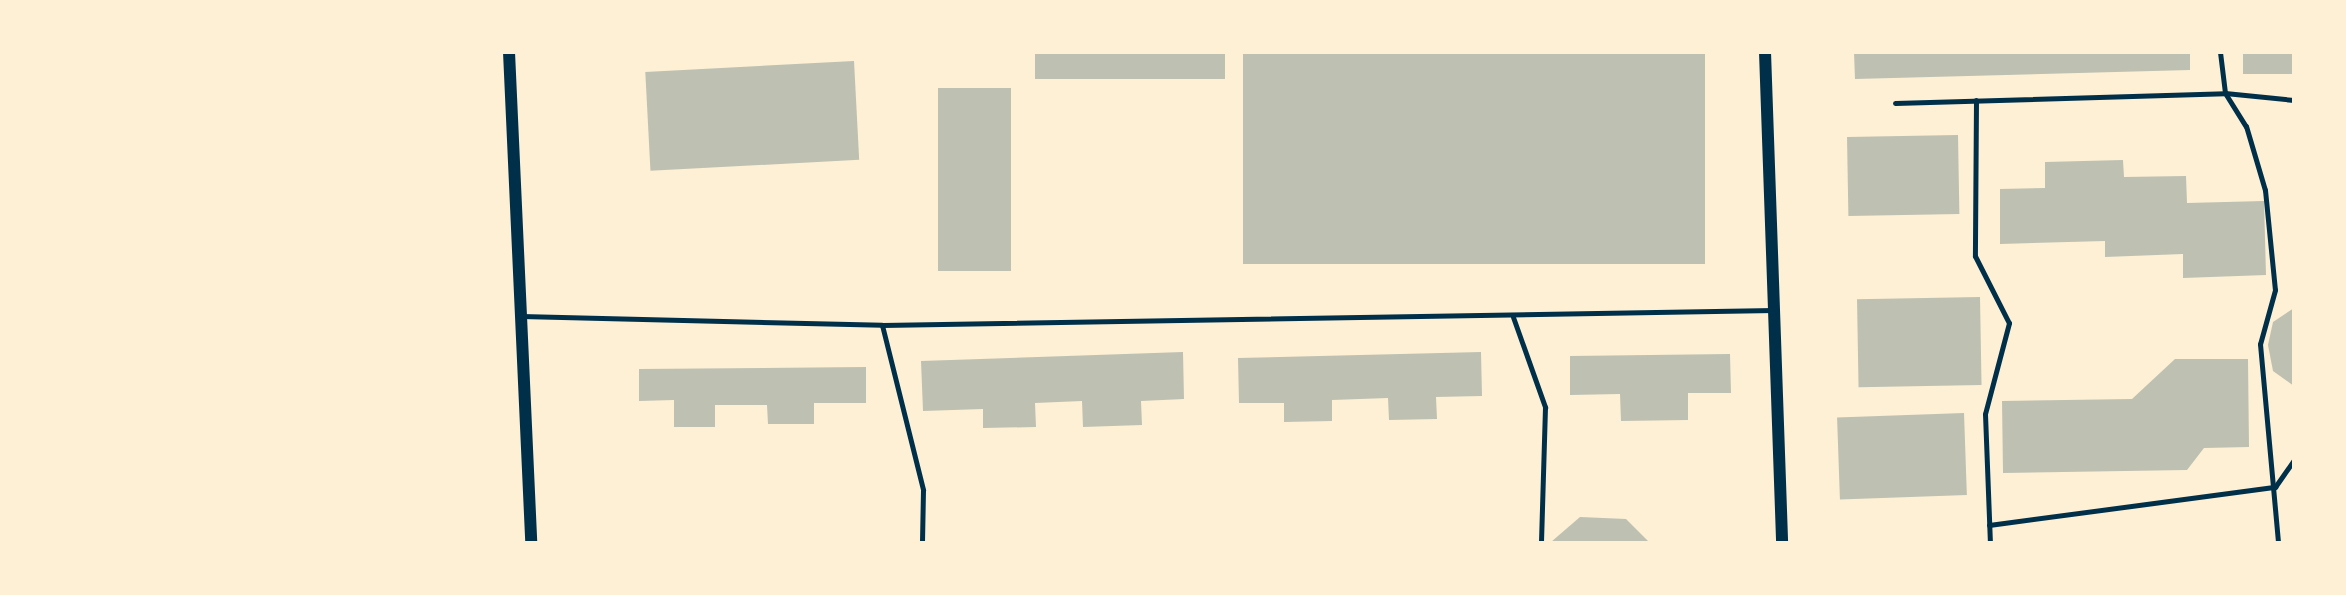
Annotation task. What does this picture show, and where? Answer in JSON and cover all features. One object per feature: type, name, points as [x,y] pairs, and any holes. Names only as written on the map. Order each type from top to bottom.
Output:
[{"type":"street","points":[[509,52],[531,542]]},
{"type":"street","points":[[1765,52],[1783,542]]},
{"type":"lane","points":[[2220,52],[2225,93],[2246,126],[2265,190],[2275,290],[2260,344],[2278,542]]},
{"type":"lane","points":[[1895,103],[2225,93],[2294,100]]},
{"type":"lane","points":[[1976,100],[1975,256],[2009,323],[1985,414],[1990,542]]},
{"type":"lane","points":[[521,316],[882,325],[1513,317],[1774,310]]},
{"type":"lane","points":[[1513,317],[1545,407],[1541,542]]},
{"type":"lane","points":[[882,325],[923,490],[922,542]]},
{"type":"lane","points":[[1989,525],[2275,487],[2294,460]]},
{"type":"building","points":[[1035,52],[1225,52],[1225,79],[1035,79]]},
{"type":"building","points":[[1243,52],[1705,52],[1705,264],[1243,264]]},
{"type":"building","points":[[1854,52],[2190,52],[2190,70],[1855,79]]},
{"type":"building","points":[[2243,52],[2294,52],[2294,74],[2243,74]]},
{"type":"building","points":[[854,61],[859,160],[650,171],[645,72]]},
{"type":"building","points":[[938,88],[1011,88],[1011,271],[938,271]]},
{"type":"building","points":[[1958,135],[1959,214],[1848,216],[1847,137]]},
{"type":"building","points":[[2123,160],[2124,177],[2186,176],[2187,203],[2264,201],[2266,275],[2183,278],[2183,254],[2105,257],[2105,241],[2000,244],[2000,189],[2045,188],[2045,162]]},
{"type":"building","points":[[1980,297],[1982,385],[1859,387],[1857,299]]},
{"type":"building","points":[[2294,308],[2294,386],[2273,371],[2268,345],[2273,322]]},
{"type":"building","points":[[1183,352],[1184,399],[1141,401],[1142,425],[1083,427],[1082,401],[1035,403],[1036,427],[983,428],[983,409],[923,411],[921,361]]},
{"type":"building","points":[[1481,352],[1482,396],[1436,397],[1437,419],[1389,420],[1388,398],[1332,400],[1332,421],[1284,422],[1284,403],[1239,403],[1238,358]]},
{"type":"building","points":[[1730,354],[1731,393],[1688,393],[1688,420],[1621,421],[1620,394],[1570,395],[1570,356]]},
{"type":"building","points":[[2175,359],[2248,359],[2249,447],[2204,448],[2187,470],[2003,473],[2002,401],[2132,399]]},
{"type":"building","points":[[866,367],[866,403],[814,403],[814,424],[768,424],[767,405],[715,405],[715,427],[674,427],[674,400],[639,401],[639,369]]},
{"type":"building","points":[[1964,413],[1967,495],[1840,499],[1837,417]]},
{"type":"building","points":[[1580,517],[1626,519],[1649,542],[1551,542]]}]
